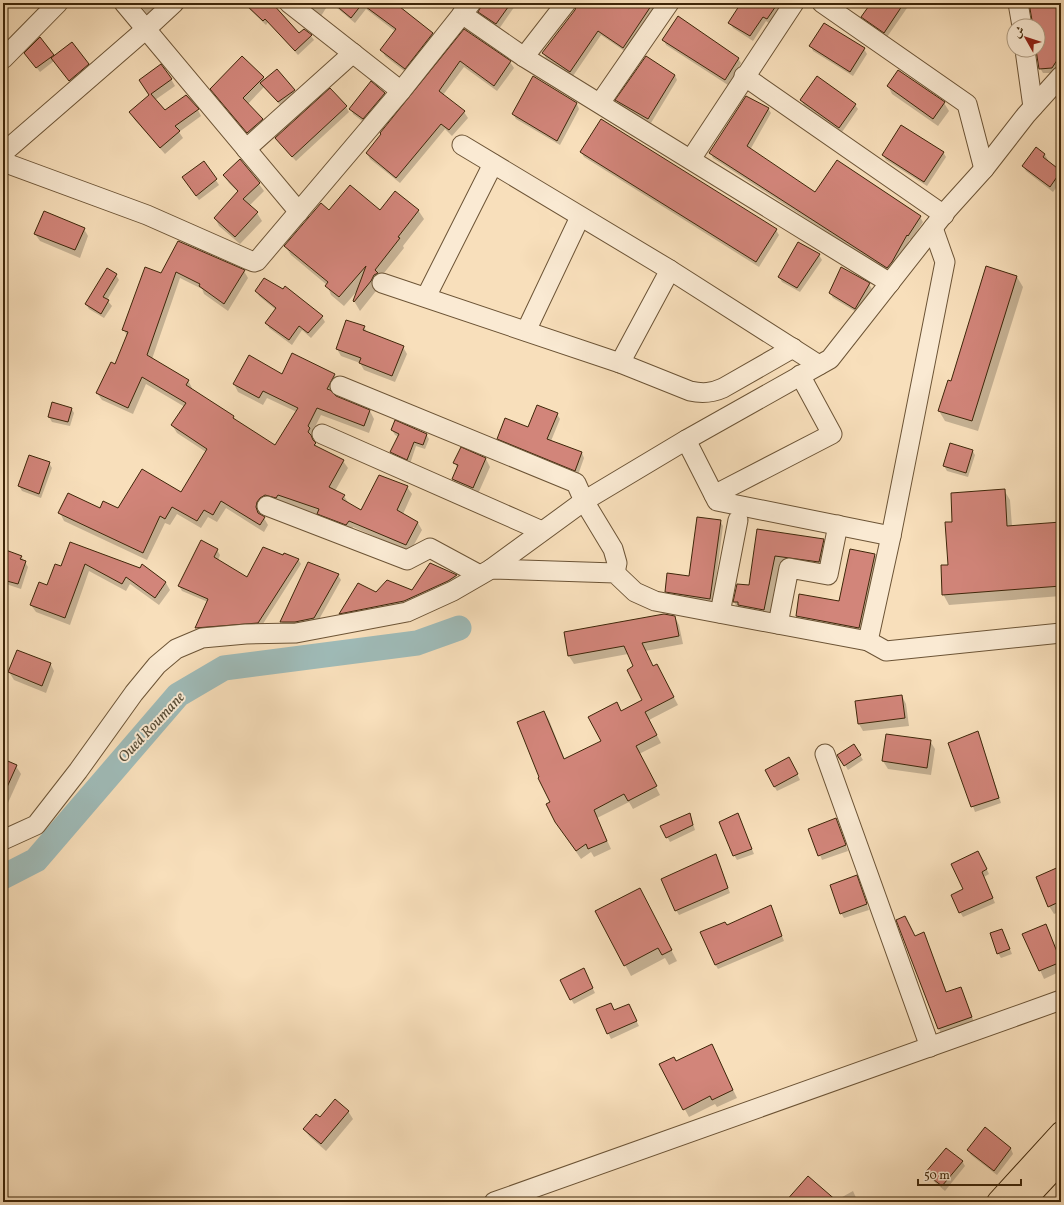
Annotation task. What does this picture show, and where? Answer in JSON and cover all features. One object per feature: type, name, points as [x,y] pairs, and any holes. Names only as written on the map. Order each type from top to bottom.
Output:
[{"type":"main road","points":[[998,1202],[1061,1133]]},
{"type":"main road","points":[[1023,1202],[1061,1161]]},
{"type":"street","points":[[3,59],[58,3]]},
{"type":"street","points":[[124,3],[299,212]]},
{"type":"street","points":[[3,153],[174,3]]},
{"type":"street","points":[[289,3],[401,91]]},
{"type":"street","points":[[524,57],[566,3]]},
{"type":"street","points":[[600,103],[669,3]]},
{"type":"street","points":[[691,159],[744,76],[794,3]]},
{"type":"street","points":[[822,3],[967,104],[984,169]]},
{"type":"street","points":[[1018,3],[1021,18]]},
{"type":"street","points":[[3,162],[147,215],[254,262],[258,261],[401,91],[467,8],[524,57],[890,283]]},
{"type":"street","points":[[246,149],[353,53]]},
{"type":"street","points":[[1026,58],[1033,107]]},
{"type":"street","points":[[744,76],[938,221],[945,262],[891,536],[868,641]]},
{"type":"street","points":[[3,840],[36,825],[134,693],[157,665],[176,649],[202,638],[246,634],[296,633],[407,612],[453,591],[485,572],[584,501],[686,440],[830,359],[938,221],[984,169],[1033,107],[1061,76]]},
{"type":"street","points":[[462,145],[670,270],[819,365]]},
{"type":"street","points":[[426,297],[493,164]]},
{"type":"street","points":[[526,331],[580,216]]},
{"type":"street","points":[[620,363],[670,270]]},
{"type":"street","points":[[382,283],[620,363],[690,391],[700,393],[712,393],[723,388],[793,348]]},
{"type":"street","points":[[714,495],[832,434],[800,375]]},
{"type":"street","points":[[340,386],[576,483],[584,501],[613,549],[617,563],[615,573]]},
{"type":"street","points":[[322,434],[542,531]]},
{"type":"street","points":[[686,440],[717,501],[891,536]]},
{"type":"street","points":[[267,506],[407,560],[430,548],[485,572],[615,573],[635,592],[655,601],[868,641],[886,651],[1061,633]]},
{"type":"street","points":[[720,613],[738,520]]},
{"type":"street","points":[[778,624],[789,568],[828,575],[838,525]]},
{"type":"street","points":[[825,754],[930,1047]]},
{"type":"street","points":[[494,1202],[1061,1000]]},
{"type":"building","points":[[244,3],[272,3],[299,33],[304,29],[312,35],[295,51],[265,19],[263,21]]},
{"type":"building","points":[[333,3],[395,3],[433,33],[405,69],[380,50],[396,29],[362,4],[351,18]]},
{"type":"building","points":[[483,3],[511,3],[496,24],[478,12]]},
{"type":"building","points":[[577,3],[653,3],[623,48],[598,31],[570,72],[542,53],[575,10]]},
{"type":"building","points":[[741,3],[778,3],[767,19],[763,17],[750,36],[728,23]]},
{"type":"building","points":[[871,3],[904,3],[884,33],[861,17]]},
{"type":"building","points":[[1029,3],[1061,3],[1061,54],[1052,68],[1039,69],[1037,58],[1046,58],[1046,18],[1032,18]]},
{"type":"building","points":[[678,16],[739,58],[725,80],[662,40]]},
{"type":"building","points":[[824,23],[865,48],[850,72],[809,46]]},
{"type":"building","points":[[464,29],[511,61],[494,86],[460,61],[439,91],[465,111],[449,130],[441,124],[396,178],[366,153],[381,134],[380,133]]},
{"type":"building","points":[[40,37],[54,55],[36,68],[24,53]]},
{"type":"building","points":[[72,42],[89,64],[69,81],[51,58]]},
{"type":"building","points":[[242,56],[264,77],[243,98],[263,119],[247,133],[210,89]]},
{"type":"building","points":[[646,56],[675,75],[648,119],[615,100]]},
{"type":"building","points":[[161,64],[172,79],[151,94],[165,110],[186,95],[199,109],[175,126],[180,131],[160,148],[129,112],[149,95],[139,80]]},
{"type":"building","points":[[277,69],[295,90],[278,102],[260,83]]},
{"type":"building","points":[[898,70],[945,102],[933,119],[887,86]]},
{"type":"building","points":[[533,76],[577,103],[557,141],[512,114]]},
{"type":"building","points":[[817,76],[856,104],[839,128],[800,100]]},
{"type":"building","points":[[371,81],[385,93],[363,119],[349,109]]},
{"type":"building","points":[[330,88],[347,106],[292,157],[275,138]]},
{"type":"building","points":[[746,96],[769,108],[747,146],[815,192],[837,160],[921,216],[908,236],[907,235],[887,268],[709,153]]},
{"type":"building","points":[[601,119],[777,229],[756,262],[580,152]]},
{"type":"building","points":[[901,125],[944,152],[924,182],[882,155]]},
{"type":"building","points":[[1036,147],[1045,154],[1043,157],[1061,171],[1050,187],[1022,166]]},
{"type":"building","points":[[240,159],[260,183],[243,199],[258,212],[235,237],[214,218],[238,191],[223,175]]},
{"type":"building","points":[[204,161],[217,179],[196,196],[182,177]]},
{"type":"building","points":[[350,185],[380,210],[395,191],[419,210],[398,237],[400,238],[375,270],[378,273],[374,275],[354,302],[353,301],[366,266],[339,297],[325,286],[328,282],[284,246],[321,203],[329,210]]},
{"type":"building","points":[[44,211],[85,228],[75,250],[34,234]]},
{"type":"building","points":[[178,241],[245,270],[224,304],[199,286],[200,284],[176,272],[147,355],[189,380],[186,385],[275,445],[298,408],[263,391],[259,398],[233,384],[249,355],[282,374],[292,353],[335,374],[327,389],[336,396],[370,410],[364,426],[317,408],[308,426],[310,428],[308,432],[316,443],[314,445],[344,460],[329,487],[345,495],[342,499],[361,510],[379,475],[408,486],[397,510],[418,522],[406,545],[349,521],[346,525],[317,514],[319,509],[278,495],[276,498],[265,495],[257,502],[256,507],[258,513],[265,517],[260,525],[221,501],[213,515],[204,510],[197,521],[172,507],[165,519],[160,516],[143,553],[58,513],[68,493],[100,508],[103,501],[118,508],[142,469],[181,492],[207,449],[171,425],[186,403],[142,377],[128,408],[96,393],[111,362],[115,364],[128,332],[122,330],[145,267],[161,273]]},
{"type":"building","points":[[798,242],[820,254],[797,288],[778,277]]},
{"type":"building","points":[[986,266],[1017,276],[972,421],[938,411],[948,380],[951,381]]},
{"type":"building","points":[[841,267],[870,283],[855,309],[829,293]]},
{"type":"building","points":[[107,268],[117,274],[103,297],[109,300],[101,314],[85,304]]},
{"type":"building","points":[[264,278],[283,289],[285,286],[323,316],[308,333],[299,326],[289,340],[265,323],[276,308],[255,291]]},
{"type":"building","points":[[346,320],[365,326],[363,330],[404,346],[392,376],[359,363],[361,358],[336,349]]},
{"type":"building","points":[[52,402],[72,408],[68,422],[48,417]]},
{"type":"building","points":[[537,405],[558,413],[547,439],[582,452],[575,471],[497,439],[505,418],[528,427]]},
{"type":"building","points":[[395,420],[427,434],[423,445],[414,442],[407,460],[390,452],[399,434],[391,430]]},
{"type":"building","points":[[950,443],[973,450],[966,473],[943,466]]},
{"type":"building","points":[[461,447],[486,458],[473,488],[452,479],[458,465],[453,463]]},
{"type":"building","points":[[29,455],[50,462],[39,494],[18,486]]},
{"type":"building","points":[[1005,489],[1007,526],[1061,522],[1061,586],[942,595],[941,565],[948,565],[945,522],[952,522],[951,493]]},
{"type":"building","points":[[697,517],[721,520],[710,599],[665,592],[667,573],[689,576]]},
{"type":"building","points":[[757,529],[824,539],[819,562],[775,556],[764,610],[738,605],[738,602],[733,602],[737,584],[749,585]]},
{"type":"building","points":[[201,540],[218,549],[214,557],[247,577],[263,547],[283,555],[284,553],[299,559],[258,623],[195,628],[208,599],[178,586]]},
{"type":"building","points":[[70,542],[140,568],[142,564],[166,582],[155,598],[126,577],[122,584],[85,564],[65,618],[30,605],[39,582],[47,585],[55,564],[61,566]]},
{"type":"building","points":[[3,549],[22,556],[20,559],[26,561],[18,584],[3,580]]},
{"type":"building","points":[[850,549],[875,554],[859,628],[796,616],[799,594],[839,601]]},
{"type":"building","points":[[308,562],[339,574],[314,618],[295,622],[280,622]]},
{"type":"building","points":[[430,563],[457,575],[448,581],[404,601],[339,614],[358,583],[376,592],[387,580],[412,590]]},
{"type":"building","points":[[664,614],[675,616],[679,636],[642,643],[653,666],[657,664],[674,697],[645,712],[657,735],[636,746],[657,786],[628,801],[624,794],[594,810],[607,841],[588,849],[586,844],[576,851],[555,822],[546,804],[550,802],[538,778],[539,777],[517,722],[544,711],[564,759],[601,741],[588,717],[617,702],[621,711],[642,700],[627,670],[633,666],[624,646],[568,656],[564,632]]},
{"type":"building","points":[[17,650],[51,663],[42,686],[8,672]]},
{"type":"building","points":[[902,695],[905,718],[858,724],[855,701]]},
{"type":"building","points":[[978,731],[999,798],[971,807],[948,743]]},
{"type":"building","points":[[886,734],[931,740],[927,768],[882,761]]},
{"type":"building","points":[[854,744],[861,755],[844,766],[837,755]]},
{"type":"building","points":[[789,757],[798,774],[774,787],[765,770]]},
{"type":"building","points":[[3,759],[17,765],[3,796]]},
{"type":"building","points":[[690,813],[693,825],[666,838],[660,826]]},
{"type":"building","points":[[738,813],[752,849],[733,856],[719,822]]},
{"type":"building","points":[[836,818],[846,845],[818,856],[808,829]]},
{"type":"building","points":[[978,851],[987,869],[982,872],[993,898],[959,913],[951,895],[963,889],[951,864]]},
{"type":"building","points":[[716,854],[728,888],[675,911],[661,879]]},
{"type":"building","points":[[1061,866],[1061,901],[1048,907],[1036,877]]},
{"type":"building","points":[[857,875],[867,904],[840,914],[830,885]]},
{"type":"building","points":[[640,888],[672,950],[662,955],[658,948],[624,966],[595,911]]},
{"type":"building","points":[[771,905],[782,936],[715,965],[700,932],[725,922],[727,925]]},
{"type":"building","points":[[905,916],[915,936],[924,932],[946,992],[961,987],[972,1017],[938,1029],[896,920]]},
{"type":"building","points":[[1046,924],[1061,962],[1039,971],[1022,934]]},
{"type":"building","points":[[1002,929],[1010,949],[997,954],[990,933]]},
{"type":"building","points":[[584,968],[593,988],[570,1000],[560,980]]},
{"type":"building","points":[[611,1003],[614,1010],[629,1004],[637,1021],[607,1034],[596,1009]]},
{"type":"building","points":[[712,1044],[733,1090],[712,1100],[710,1096],[683,1110],[659,1064],[674,1057],[676,1061]]},
{"type":"building","points":[[335,1099],[349,1111],[321,1144],[303,1129],[316,1114],[320,1117]]},
{"type":"building","points":[[985,1127],[1011,1148],[994,1171],[967,1150]]},
{"type":"building","points":[[946,1148],[963,1161],[942,1186],[925,1173]]},
{"type":"building","points":[[808,1176],[838,1202],[785,1202]]},
{"type":"waterway","name":"Oued Roumane","points":[[3,877],[36,860],[178,695],[224,668],[417,643],[459,628]]}]
